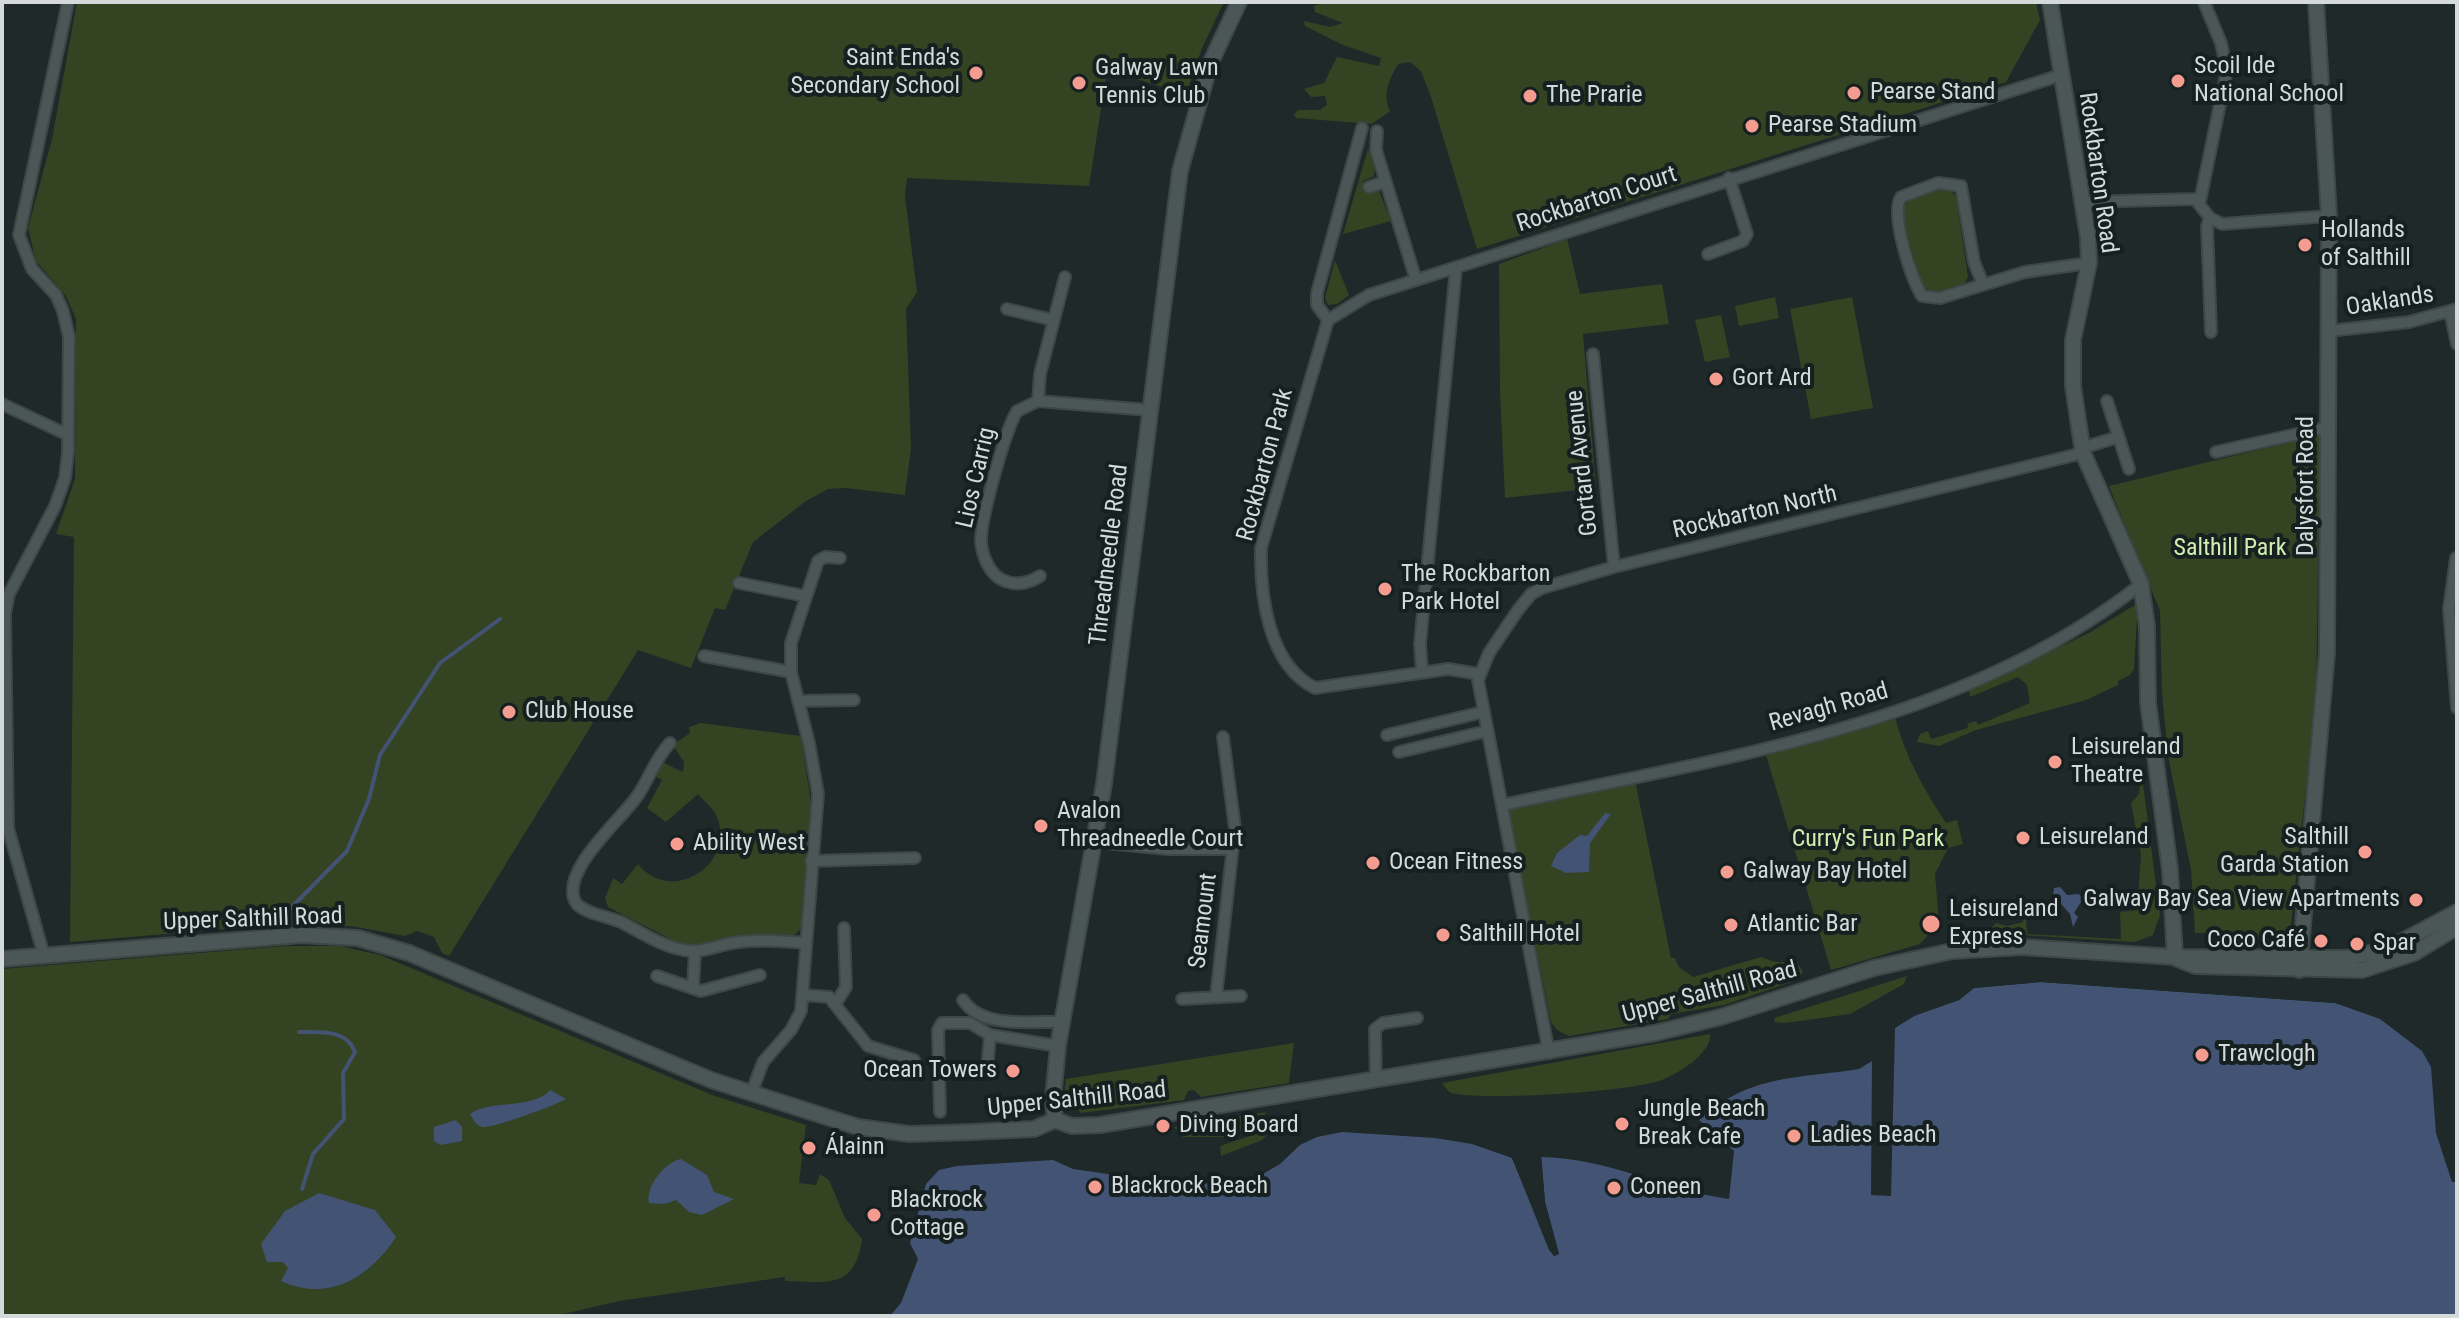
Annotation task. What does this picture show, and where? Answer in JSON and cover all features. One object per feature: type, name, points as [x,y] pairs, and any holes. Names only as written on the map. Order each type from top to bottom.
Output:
[{"type":"main road","name":"Threadneedle Road","points":[[1055,1120],[1053,1097],[1058,1046],[1096,842],[1181,165],[1210,64],[1239,2]]},
{"type":"main road","name":"Rockbarton Road","points":[[2050,2],[2084,202],[2089,263],[2071,362],[2082,450],[2141,584],[2147,626],[2148,702],[2170,870],[2175,957]]},
{"type":"main road","name":"Dalysfort Road","points":[[2299,964],[2324,703],[2329,427],[2329,216],[2316,2]]},
{"type":"main road","name":"Upper Salthill Road","points":[[2299,964],[2371,954],[2423,933],[2457,912]]},
{"type":"main road","name":"Upper Salthill Road","points":[[2,959],[301,935],[358,938],[415,956],[651,1057],[812,1114],[890,1132],[1016,1131],[1034,1129],[1055,1120],[1072,1126],[1100,1125],[1549,1053],[1721,1017],[1874,968],[1952,951],[2022,947],[2362,970],[2383,966],[2414,953],[2457,927]]},
{"type":"street","points":[[44,956],[5,827],[4,614],[9,594],[65,478],[69,337],[56,295],[32,269],[19,235],[68,2]]},
{"type":"street","points":[[2204,2],[2221,43],[2227,70],[2200,201],[2216,223],[2232,225],[2329,216]]},
{"type":"street","name":"Rockbarton Court","points":[[1456,268],[1729,178],[2061,75]]},
{"type":"street","name":"Rockbarton Park","points":[[1362,128],[1317,293],[1317,305],[1328,320],[1265,531],[1261,558],[1267,615],[1275,638],[1294,673],[1315,688],[1422,671],[1448,669],[1479,674]]},
{"type":"street","points":[[1377,131],[1376,150],[1416,280]]},
{"type":"street","points":[[1708,254],[1743,241],[1747,234],[1729,178]]},
{"type":"street","points":[[1369,187],[1385,182]]},
{"type":"street","points":[[1983,284],[1974,262],[1961,186],[1938,183],[1901,197],[1895,212],[1922,296],[1935,299],[2047,267],[2089,263]]},
{"type":"street","points":[[2084,202],[2190,198],[2200,201]]},
{"type":"street","points":[[2210,218],[2207,226],[2211,332]]},
{"type":"street","points":[[1328,320],[1357,300],[1456,268],[1420,644],[1422,671]]},
{"type":"street","points":[[1065,277],[1038,382],[1038,401],[1149,410]]},
{"type":"street","points":[[1007,309],[1053,320]]},
{"type":"street","points":[[2453,311],[2457,344]]},
{"type":"street","name":"Oaklands","points":[[2329,331],[2398,324],[2453,311]]},
{"type":"street","name":"Gortard Avenue","points":[[1593,354],[1614,567]]},
{"type":"street","name":"Lios Carrig","points":[[1038,401],[1017,411],[1011,421],[981,540],[988,565],[1003,581],[1023,584],[1040,576]]},
{"type":"street","points":[[2107,401],[2129,469]]},
{"type":"street","points":[[2,404],[68,435]]},
{"type":"street","points":[[2216,452],[2329,427]]},
{"type":"street","name":"Rockbarton North","points":[[1479,674],[1489,653],[1531,594],[1614,567],[2082,450],[2118,437]]},
{"type":"street","points":[[751,1094],[763,1062],[799,1018],[803,995],[817,782],[791,672],[792,634],[821,558],[840,558]]},
{"type":"street","points":[[2456,558],[2449,609],[2452,683],[2457,708]]},
{"type":"street","points":[[739,583],[805,596]]},
{"type":"street","name":"Revagh Road","points":[[1502,805],[1789,741],[1886,714],[1970,682],[2064,639],[2097,619],[2141,584]]},
{"type":"street","points":[[704,656],[791,672]]},
{"type":"street","points":[[1479,674],[1483,712],[1549,1053]]},
{"type":"street","points":[[798,701],[854,700]]},
{"type":"street","points":[[1387,735],[1483,712]]},
{"type":"street","points":[[1399,752],[1487,731]]},
{"type":"street","name":"Seamount","points":[[1216,997],[1233,849],[1234,807],[1223,737]]},
{"type":"street","points":[[670,743],[657,756],[639,793],[607,828],[575,879],[573,896],[580,908],[614,918],[657,941],[695,952],[752,941],[806,943]]},
{"type":"street","name":"Seamount","points":[[1096,842],[1168,849],[1233,849]]},
{"type":"street","points":[[811,861],[915,858]]},
{"type":"street","points":[[836,1003],[846,987],[844,928]]},
{"type":"street","points":[[693,988],[695,952]]},
{"type":"street","points":[[657,976],[693,988],[711,990],[760,975]]},
{"type":"street","points":[[803,995],[821,995],[836,1003],[868,1046],[914,1060]]},
{"type":"street","name":"Seamount","points":[[1182,999],[1241,996]]},
{"type":"street","points":[[963,1000],[970,1012],[986,1018],[1062,1022]]},
{"type":"street","points":[[1376,1080],[1375,1029],[1383,1023],[1417,1018]]},
{"type":"street","points":[[940,1112],[938,1030],[942,1023],[970,1023],[990,1035],[1058,1046]]},
{"type":"street","points":[[987,1071],[990,1035]]},
{"type":"green space","points":[[77,2],[1224,2],[1202,48],[1186,94],[1107,70],[1089,186],[907,178],[905,196],[917,292],[906,309],[911,448],[905,495],[828,489],[806,501],[753,542],[725,610],[715,608],[691,668],[638,650],[449,956],[442,953],[434,937],[417,931],[405,936],[351,926],[275,926],[256,919],[249,927],[70,942],[74,537],[56,534],[75,479],[76,319],[66,296],[36,261],[28,228],[52,139]]},
{"type":"green space","points":[[1327,2],[2036,2],[2040,20],[2006,82],[1477,249],[1431,97],[1421,71],[1410,62],[1398,64],[1389,81],[1390,111],[1372,124],[1296,118],[1294,114],[1298,110],[1320,110],[1327,105],[1325,96],[1311,97],[1304,89],[1324,83],[1337,57],[1379,66],[1381,58],[1343,45],[1305,26],[1304,21],[1330,27],[1343,23],[1315,12],[1314,6]]},
{"type":"green space","points":[[1368,149],[1375,165],[1374,176],[1363,181],[1367,193],[1379,191],[1391,221],[1343,234]]},
{"type":"green space","points":[[1943,188],[1951,190],[1956,197],[1968,277],[1964,284],[1933,293],[1922,286],[1901,212],[1908,200]]},
{"type":"green space","points":[[1567,239],[1580,294],[1662,284],[1669,324],[1583,334],[1596,488],[1505,498],[1499,264]]},
{"type":"green space","points":[[1335,260],[1349,295],[1337,304],[1328,305],[1325,298]]},
{"type":"green space","points":[[1775,297],[1779,318],[1739,326],[1735,306]]},
{"type":"green space","points":[[1852,297],[1873,408],[1811,419],[1790,309]]},
{"type":"green space","points":[[1721,315],[1730,357],[1705,362],[1695,320]]},
{"type":"green space","name":"Salthill Park","points":[[2320,435],[2316,698],[2290,932],[2277,942],[2213,941],[2213,933],[2195,933],[2191,870],[2168,756],[2162,692],[2160,611],[2109,486]]},
{"type":"green space","points":[[2138,603],[2134,669],[2118,681],[2118,685],[2086,700],[1976,730],[1939,746],[1917,742],[1920,734],[1928,731],[1931,739],[1968,728],[1967,724],[1976,721],[1978,725],[2030,703],[2027,685],[2018,677],[1970,697],[1969,690],[2089,633]]},
{"type":"green space","name":"Curry's Fun Park","points":[[1895,717],[1923,785],[1946,823],[1957,820],[1963,844],[1948,848],[1935,874],[1939,923],[1920,944],[1831,970],[1765,752]]},
{"type":"green space","points":[[701,723],[801,736],[811,803],[802,928],[791,938],[734,938],[696,945],[680,944],[608,907],[605,898],[613,878],[622,884],[638,864],[652,876],[668,881],[684,880],[699,873],[711,862],[718,848],[720,831],[715,813],[698,794],[666,822],[647,808],[662,780],[654,775],[662,762],[683,772],[684,762],[673,745],[690,733],[689,727]]},
{"type":"green space","points":[[2141,769],[2160,915],[2153,935],[2135,942],[1987,933],[1996,923],[2007,926],[2023,922],[2020,900],[2025,900],[2027,934],[2121,939],[2120,912],[2137,910],[2141,855],[2131,803],[2139,794],[2140,785],[2132,771]]},
{"type":"green space","points":[[1635,780],[1671,958],[1675,958],[1679,967],[1693,977],[1761,957],[1775,962],[1797,962],[1803,972],[1797,980],[1724,1005],[1671,1014],[1668,1019],[1569,1036],[1557,1030],[1551,1022],[1507,808]]},
{"type":"green space","points":[[285,946],[340,946],[380,955],[712,1095],[806,1125],[799,1183],[816,1185],[820,1174],[829,1180],[845,1218],[862,1239],[853,1267],[837,1280],[826,1282],[785,1281],[785,1277],[619,1301],[555,1316],[2,1316],[2,969]]},
{"type":"green space","points":[[1907,976],[1904,984],[1850,1014],[1775,1022],[1774,1018]]},
{"type":"green space","points":[[1710,1034],[1705,1049],[1684,1069],[1642,1085],[1589,1092],[1474,1096],[1454,1093],[1442,1083]]},
{"type":"green space","points":[[1294,1043],[1289,1083],[1201,1097],[1194,1090],[1188,1091],[1184,1100],[1081,1113],[1064,1095],[1066,1079]]},
{"type":"green space","points":[[1266,1112],[1262,1122],[1224,1137],[1183,1137],[1174,1127]]},
{"type":"green space","points":[[1274,1128],[1262,1140],[1221,1156],[1220,1146]]},
{"type":"water","points":[[1605,813],[1611,814],[1590,843],[1589,872],[1566,873],[1551,866],[1557,853],[1580,835],[1587,836]]},
{"type":"water","points":[[2060,887],[2067,895],[2079,894],[2083,899],[2074,913],[2078,917],[2073,927],[2070,914],[2053,895],[2054,888]]},
{"type":"water","points":[[2041,982],[2335,1003],[2380,1019],[2422,1051],[2431,1067],[2436,1133],[2452,1182],[2457,1182],[2457,1316],[890,1316],[901,1303],[918,1259],[910,1243],[926,1184],[939,1170],[957,1166],[1053,1160],[1073,1169],[1136,1178],[1242,1186],[1280,1164],[1300,1145],[1317,1137],[1342,1132],[1435,1138],[1472,1144],[1512,1158],[1554,1256],[1559,1254],[1545,1202],[1541,1157],[1613,1168],[1682,1189],[1729,1199],[1734,1151],[1699,1120],[1718,1105],[1755,1086],[1794,1077],[1859,1069],[1872,1061],[1871,1195],[1891,1196],[1895,1028],[1919,1013],[1959,1000],[1974,988]]},
{"type":"water","points":[[550,1090],[566,1099],[525,1116],[483,1127],[470,1114],[478,1109],[533,1100]]},
{"type":"water","points":[[456,1120],[462,1127],[462,1141],[441,1145],[434,1141],[434,1127]]},
{"type":"water","points":[[681,1159],[707,1175],[714,1192],[734,1199],[702,1215],[689,1212],[676,1200],[665,1204],[649,1203],[650,1190],[658,1176]]},
{"type":"water","points":[[319,1193],[375,1210],[396,1237],[374,1264],[347,1282],[316,1289],[299,1287],[281,1281],[288,1268],[283,1262],[267,1262],[261,1244],[285,1211]]},
{"type":"pier","points":[[2041,978],[2335,999],[2377,1013],[2335,1003],[2041,982],[1974,988],[1959,1000],[1903,1020],[1901,1017],[1957,997],[1973,984]]},
{"type":"pier","points":[[1510,1153],[1515,1156],[1553,1249],[1541,1202],[1537,1157],[1541,1153],[1545,1202],[1559,1254],[1554,1256],[1549,1250]]},
{"type":"waterway","points":[[277,922],[347,851],[369,799],[380,755],[440,663],[500,619]]},
{"type":"waterway","points":[[299,1032],[339,1036],[346,1039],[355,1052],[343,1073],[344,1119],[313,1154],[302,1189]]},
{"type":"place","name":"Saint Enda's Secondary School","points":[[976,73]]},
{"type":"place","name":"Scoil Ide National School","points":[[2178,81]]},
{"type":"place","name":"Galway Lawn Tennis Club","points":[[1079,83]]},
{"type":"place","name":"Pearse Stand","points":[[1854,93]]},
{"type":"place","name":"The Prarie","points":[[1530,96]]},
{"type":"place","name":"Pearse Stadium","points":[[1752,126]]},
{"type":"place","name":"Hollands of Salthill","points":[[2305,245]]},
{"type":"place","name":"Gort Ard","points":[[1716,379]]},
{"type":"place","name":"The Rockbarton Park Hotel","points":[[1385,589]]},
{"type":"place","name":"Club House","points":[[509,712]]},
{"type":"place","name":"Leisureland Theatre","points":[[2055,762]]},
{"type":"place","name":"Avalon Threadneedle Court","points":[[1041,826]]},
{"type":"place","name":"Leisureland","points":[[2023,838]]},
{"type":"place","name":"Ability West","points":[[677,844]]},
{"type":"place","name":"Salthill Garda Station","points":[[2365,852]]},
{"type":"place","name":"Ocean Fitness","points":[[1373,863]]},
{"type":"place","name":"Galway Bay Hotel","points":[[1727,872]]},
{"type":"place","name":"Galway Bay Sea View Apartments","points":[[2416,900]]},
{"type":"place","name":"Leisureland Express","points":[[1931,924]]},
{"type":"place","name":"Atlantic Bar","points":[[1731,925]]},
{"type":"place","name":"Salthill Hotel","points":[[1443,935]]},
{"type":"place","name":"Coco Café","points":[[2321,941]]},
{"type":"place","name":"Spar","points":[[2357,944]]},
{"type":"place","name":"Trawclogh","points":[[2202,1055]]},
{"type":"place","name":"Ocean Towers","points":[[1013,1071]]},
{"type":"place","name":"Jungle Beach Break Cafe","points":[[1622,1124]]},
{"type":"place","name":"Diving Board","points":[[1163,1126]]},
{"type":"place","name":"Ladies Beach","points":[[1794,1136]]},
{"type":"place","name":"Álainn","points":[[809,1148]]},
{"type":"place","name":"Blackrock Beach","points":[[1095,1187]]},
{"type":"place","name":"Coneen","points":[[1614,1188]]},
{"type":"place","name":"Blackrock Cottage","points":[[874,1215]]}]
